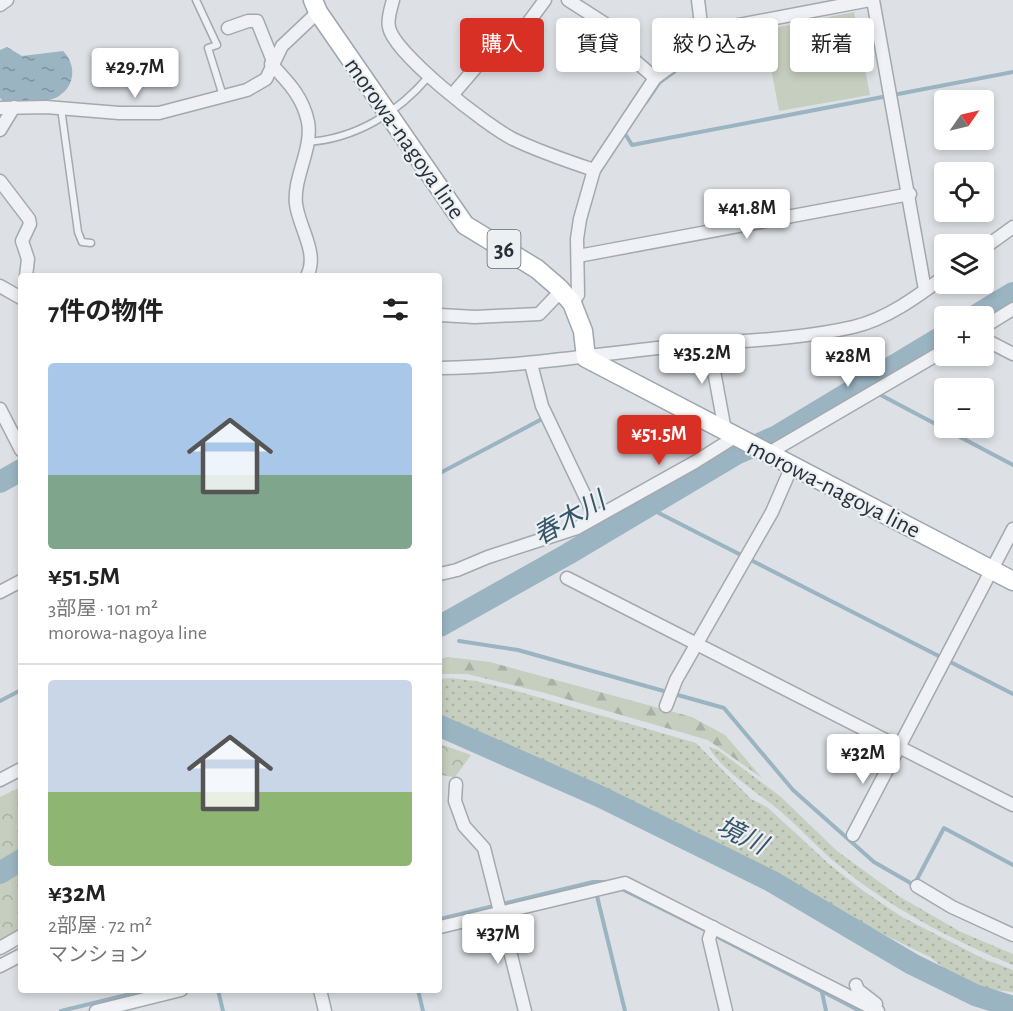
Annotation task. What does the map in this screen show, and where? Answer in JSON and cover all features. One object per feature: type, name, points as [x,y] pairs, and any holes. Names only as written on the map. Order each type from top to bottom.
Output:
[{"type":"main road","name":"morowa-nagoya line","points":[[315,6],[465,225],[537,269],[566,297],[583,331],[586,358],[1013,581]]},
{"type":"street","points":[[0,5],[7,0]]},
{"type":"street","points":[[393,0],[388,21],[391,34],[407,56],[429,76],[512,138],[594,170]]},
{"type":"street","points":[[453,94],[477,66],[519,35],[545,0]]},
{"type":"street","points":[[568,0],[604,23],[619,47],[655,78]]},
{"type":"street","points":[[698,0],[700,18]]},
{"type":"street","points":[[776,18],[871,0],[910,194],[925,291]]},
{"type":"street","points":[[0,130],[4,107],[159,113],[248,90],[266,79],[272,62],[282,46],[315,6]]},
{"type":"street","points":[[228,28],[248,21],[256,21],[272,62],[294,88],[302,102],[308,124],[296,203],[311,257],[308,273]]},
{"type":"street","points":[[442,315],[475,318],[539,314],[566,297],[578,295],[580,219],[594,170],[655,78],[663,72]]},
{"type":"street","points":[[0,181],[29,219],[30,224],[22,241],[28,260],[26,273]]},
{"type":"street","points":[[578,256],[910,194]]},
{"type":"street","points":[[994,241],[1013,227]]},
{"type":"street","points":[[442,368],[531,364],[761,340],[855,327],[893,310],[934,284]]},
{"type":"street","points":[[0,286],[18,293]]},
{"type":"street","points":[[994,321],[1013,309]]},
{"type":"street","points":[[442,573],[577,528],[667,478],[732,435],[724,425],[709,344]]},
{"type":"street","points":[[994,344],[1013,354]]},
{"type":"street","points":[[765,452],[934,356]]},
{"type":"street","points":[[531,364],[542,406],[595,517]]},
{"type":"street","points":[[0,410],[18,444]]},
{"type":"street","points":[[666,706],[676,680],[772,512],[792,466]]},
{"type":"street","points":[[853,835],[1013,530]]},
{"type":"street","points":[[567,578],[1013,805]]},
{"type":"street","points":[[0,592],[18,583]]},
{"type":"street","points":[[0,780],[18,771]]},
{"type":"street","points":[[456,784],[455,801],[464,826],[484,848],[525,1011]]},
{"type":"street","points":[[442,926],[625,883],[878,1011]]},
{"type":"street","points":[[917,886],[952,907],[1013,935]]},
{"type":"street","points":[[713,927],[709,939],[726,1011]]},
{"type":"street","points":[[0,948],[18,938]]},
{"type":"street","points":[[0,966],[18,957]]},
{"type":"street","points":[[856,984],[858,990],[886,1011]]},
{"type":"street","points":[[96,1011],[123,1008],[171,993]]},
{"type":"street","points":[[321,993],[325,1011]]},
{"type":"lane","points":[[196,0],[217,45],[208,48],[224,96]]},
{"type":"lane","points":[[306,142],[349,135],[389,113],[416,91],[429,76]]},
{"type":"lane","points":[[62,108],[78,232],[82,242],[91,243]]},
{"type":"green space","points":[[854,12],[855,18],[824,18]]},
{"type":"green space","points":[[790,25],[790,72],[866,72],[870,95],[779,111],[772,72],[778,72],[778,27]]},
{"type":"green space","points":[[448,657],[490,662],[692,717],[725,735],[762,778],[708,740],[545,693],[467,674],[442,674],[442,658]]},
{"type":"green space","points":[[442,679],[475,681],[506,688],[696,743],[751,799],[767,807],[829,864],[862,890],[902,917],[984,959],[1013,970],[1013,992],[978,988],[949,972],[930,957],[852,919],[820,900],[812,892],[695,831],[681,829],[662,821],[538,760],[442,719]]},
{"type":"green space","points":[[442,745],[471,755],[455,777],[442,775]]},
{"type":"green space","points":[[709,747],[718,750],[781,797],[837,851],[900,897],[961,932],[1013,954],[1013,965],[920,921],[856,879],[779,810],[722,764]]},
{"type":"green space","points":[[18,788],[18,935],[0,944],[0,797]]},
{"type":"water","points":[[7,47],[22,56],[63,51],[72,68],[69,86],[59,96],[48,100],[3,101],[0,98],[0,50]]},
{"type":"waterway","points":[[646,102],[659,83],[674,72]]},
{"type":"waterway","points":[[624,132],[632,145],[1013,72]]},
{"type":"waterway","name":"春木川","points":[[992,306],[1013,293]]},
{"type":"waterway","name":"春木川","points":[[442,625],[568,554],[736,454],[777,436],[934,342]]},
{"type":"waterway","name":"春木川","points":[[861,384],[871,389]]},
{"type":"waterway","points":[[877,393],[1013,465]]},
{"type":"waterway","points":[[442,472],[542,419]]},
{"type":"waterway","points":[[0,482],[18,472]]},
{"type":"waterway","points":[[647,507],[1013,694]]},
{"type":"waterway","points":[[459,641],[518,650],[724,708],[793,790],[874,862],[914,885],[944,828],[1013,865]]},
{"type":"waterway","points":[[0,701],[18,692]]},
{"type":"waterway","name":"境川","points":[[442,727],[601,797],[771,881],[912,964],[975,995],[1013,1007]]},
{"type":"waterway","name":"境川","points":[[0,873],[18,862]]},
{"type":"waterway","points":[[442,919],[593,882],[608,882]]},
{"type":"waterway","points":[[620,888],[705,930]]},
{"type":"waterway","points":[[596,892],[625,1011]]},
{"type":"waterway","points":[[714,935],[860,1011]]},
{"type":"waterway","points":[[822,992],[826,1011]]},
{"type":"waterway","points":[[61,1011],[135,993]]},
{"type":"waterway","points":[[219,993],[223,1011]]},
{"type":"waterway","points":[[419,993],[423,1011]]}]
